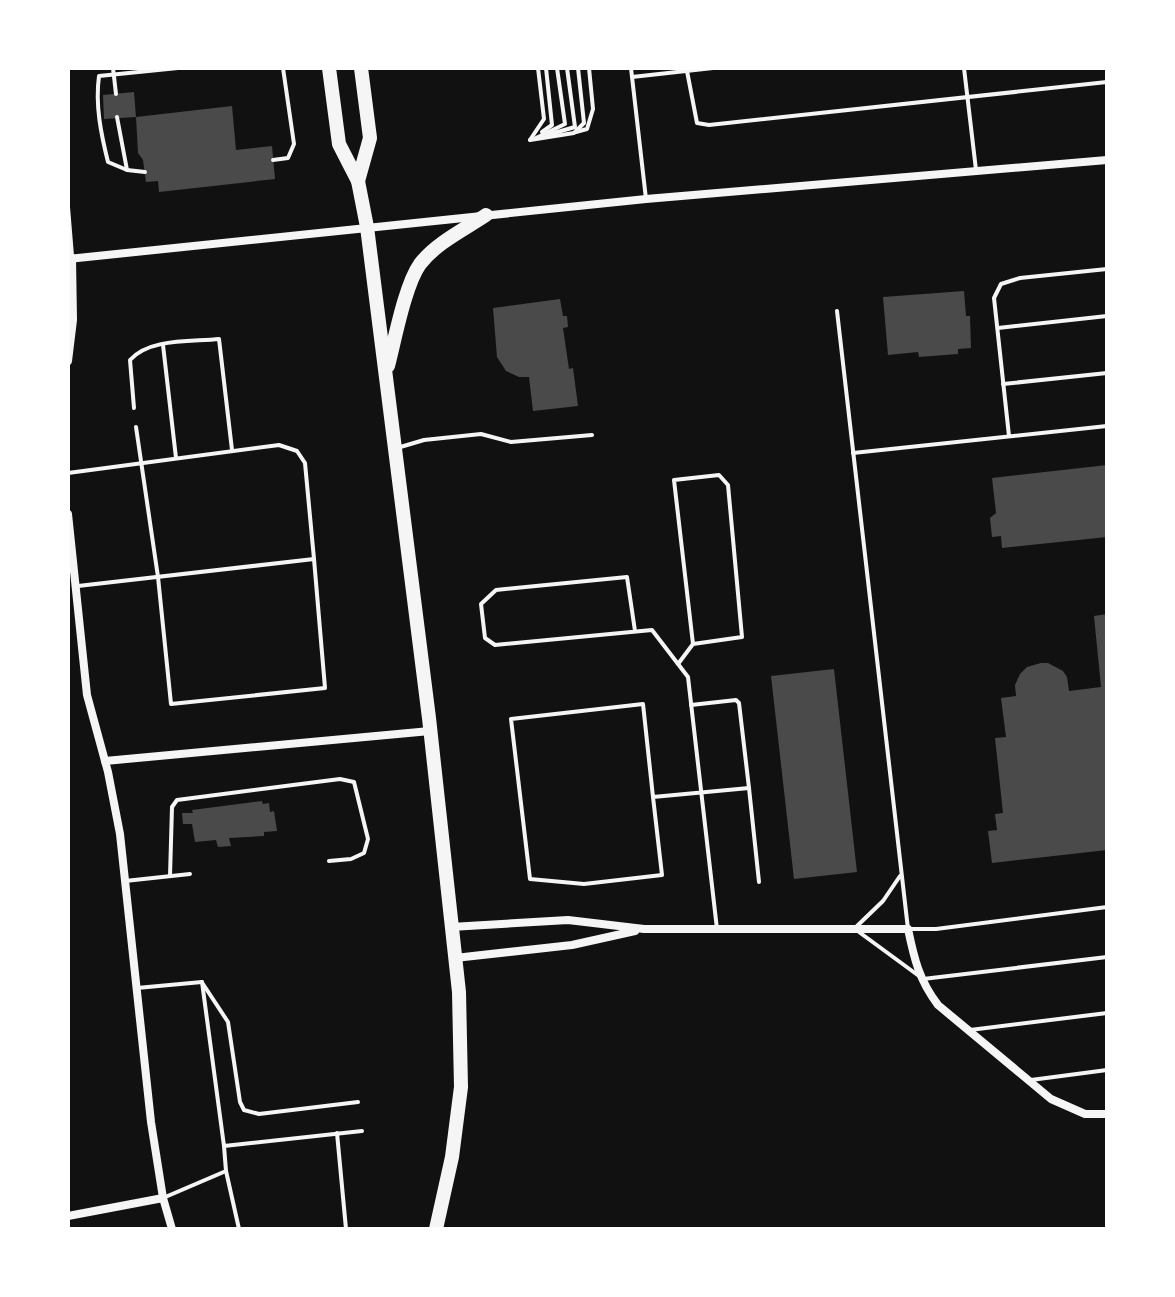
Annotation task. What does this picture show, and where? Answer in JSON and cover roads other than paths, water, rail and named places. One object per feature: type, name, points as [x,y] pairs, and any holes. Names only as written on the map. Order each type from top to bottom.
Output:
[{"type":"main road","points":[[329,68],[339,144],[358,181],[367,227],[459,992],[461,1087],[452,1157],[436,1229]]},
{"type":"main road","points":[[358,181],[370,138],[361,68]]},
{"type":"main road","points":[[385,374],[408,292],[420,264],[444,242],[486,215]]},
{"type":"street","points":[[68,361],[73,320],[70,258],[646,199],[1107,160]]},
{"type":"street","points":[[68,514],[87,695],[120,834],[151,1122],[163,1198],[172,1229]]},
{"type":"street","points":[[105,761],[430,731]]},
{"type":"street","points":[[451,927],[568,920],[644,929],[908,929],[920,978],[938,1005],[1051,1099],[1085,1114],[1107,1114]]},
{"type":"street","points":[[455,958],[572,945],[644,929]]},
{"type":"street","points":[[68,1216],[163,1198]]},
{"type":"lane","points":[[145,172],[127,170],[108,162],[98,104],[99,76],[114,71],[178,68]]},
{"type":"lane","points":[[273,160],[288,158],[294,144],[283,68]]},
{"type":"lane","points":[[530,140],[544,119],[538,68]]},
{"type":"lane","points":[[530,140],[552,125],[546,68]]},
{"type":"lane","points":[[530,140],[565,124],[557,68]]},
{"type":"lane","points":[[530,140],[575,127],[567,68]]},
{"type":"lane","points":[[574,133],[584,123],[578,68]]},
{"type":"lane","points":[[530,140],[587,129],[593,109],[589,68]]},
{"type":"lane","points":[[631,68],[646,199]]},
{"type":"lane","points":[[632,77],[713,68]]},
{"type":"lane","points":[[964,68],[977,172]]},
{"type":"lane","points":[[114,71],[116,94]]},
{"type":"lane","points":[[687,71],[697,123],[709,125],[1107,82]]},
{"type":"lane","points":[[117,117],[127,170]]},
{"type":"lane","points":[[68,207],[70,258]]},
{"type":"lane","points":[[1009,436],[994,298],[1001,284],[1020,278],[1107,269]]},
{"type":"lane","points":[[837,311],[908,929],[936,929],[1107,907]]},
{"type":"lane","points":[[997,328],[1107,316]]},
{"type":"lane","points":[[134,408],[130,360],[138,351],[219,339],[232,450]]},
{"type":"lane","points":[[163,345],[176,458]]},
{"type":"lane","points":[[1003,384],[1107,373]]},
{"type":"lane","points":[[853,453],[1107,426]]},
{"type":"lane","points":[[68,473],[143,462],[232,450],[279,445],[297,451],[305,463],[325,688],[171,704],[158,577],[143,462],[136,427]]},
{"type":"lane","points":[[395,448],[424,440],[481,434],[511,442],[592,435]]},
{"type":"lane","points":[[678,664],[693,644],[674,480],[719,475],[728,485],[742,637],[693,644]]},
{"type":"lane","points":[[75,586],[314,559]]},
{"type":"lane","points":[[635,631],[627,577],[496,590],[481,604],[485,638],[495,645],[652,630],[688,677],[717,929]]},
{"type":"lane","points":[[691,705],[736,700],[739,703],[759,882]]},
{"type":"lane","points":[[643,704],[653,797],[662,875],[584,884],[530,879],[511,719],[643,704]]},
{"type":"lane","points":[[170,876],[172,807],[177,800],[340,779],[354,782],[368,839],[364,853],[351,859],[329,861]]},
{"type":"lane","points":[[653,797],[749,788]]},
{"type":"lane","points":[[125,881],[190,874]]},
{"type":"lane","points":[[902,874],[883,901],[854,929],[920,978],[1107,957]]},
{"type":"lane","points":[[137,988],[202,982]]},
{"type":"lane","points":[[202,982],[228,1022],[240,1102],[244,1110],[259,1114],[358,1102]]},
{"type":"lane","points":[[202,982],[226,1171],[239,1229]]},
{"type":"lane","points":[[966,1030],[1107,1013]]},
{"type":"lane","points":[[1029,1080],[1107,1070]]},
{"type":"lane","points":[[224,1146],[362,1131]]},
{"type":"lane","points":[[337,1133],[346,1229]]},
{"type":"lane","points":[[163,1198],[226,1171]]}]
